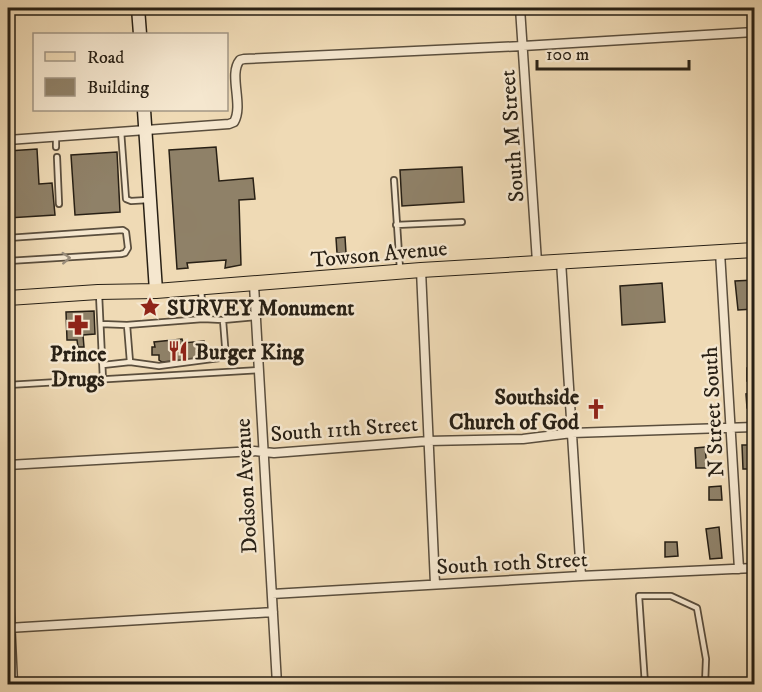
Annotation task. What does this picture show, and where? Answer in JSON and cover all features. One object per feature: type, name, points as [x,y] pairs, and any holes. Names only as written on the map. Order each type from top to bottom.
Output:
[{"type":"main road","name":"Towson Avenue","points":[[8,298],[254,285],[421,270],[754,250]]},
{"type":"street","points":[[138,8],[140,33]]},
{"type":"street","name":"South M Street","points":[[520,8],[537,262]]},
{"type":"street","points":[[8,140],[234,122],[238,114],[236,67],[240,60],[244,59],[754,32]]},
{"type":"street","points":[[144,111],[156,291]]},
{"type":"street","name":"N Street South","points":[[720,252],[739,569]]},
{"type":"street","points":[[561,261],[581,576]]},
{"type":"street","points":[[421,270],[435,584]]},
{"type":"street","name":"Dodson Avenue","points":[[254,285],[277,684]]},
{"type":"street","name":"South 11th Street","points":[[8,465],[428,441],[523,439],[572,433],[754,427]]},
{"type":"street","name":"South 10th Street","points":[[272,594],[754,568]]},
{"type":"street","points":[[8,575],[13,684]]},
{"type":"street","points":[[9,627],[273,612]]},
{"type":"lane","points":[[122,131],[126,199],[150,200]]},
{"type":"lane","points":[[56,136],[56,147]]},
{"type":"lane","points":[[57,157],[59,204]]},
{"type":"lane","points":[[394,180],[400,272]]},
{"type":"lane","points":[[396,225],[462,222]]},
{"type":"lane","points":[[123,230],[126,232],[128,248],[121,254],[9,261],[8,238],[123,230]]},
{"type":"lane","points":[[201,288],[203,319]]},
{"type":"lane","points":[[98,292],[104,365],[103,380]]},
{"type":"lane","points":[[101,324],[127,325],[256,317]]},
{"type":"lane","points":[[223,320],[226,358]]},
{"type":"lane","points":[[127,325],[129,362]]},
{"type":"lane","points":[[104,365],[129,362],[159,366],[258,353]]},
{"type":"lane","points":[[8,385],[259,370]]},
{"type":"lane","points":[[645,684],[639,596],[671,596],[697,608],[706,659],[705,684]]},
{"type":"building","points":[[216,147],[219,181],[253,178],[255,199],[239,200],[241,265],[225,268],[226,260],[187,263],[188,268],[177,269],[169,150]]},
{"type":"building","points":[[37,149],[39,184],[52,183],[55,215],[8,218],[8,151]]},
{"type":"building","points":[[117,152],[120,212],[75,215],[71,155]]},
{"type":"building","points":[[462,167],[464,202],[402,206],[400,170]]},
{"type":"building","points":[[345,237],[346,253],[337,253],[336,238]]},
{"type":"building","points":[[754,280],[754,309],[738,310],[735,281]]},
{"type":"building","points":[[662,283],[665,322],[622,325],[620,286]]},
{"type":"building","points":[[94,311],[95,334],[83,335],[84,347],[78,347],[77,340],[67,340],[66,312]]},
{"type":"building","name":"Burger King","points":[[182,339],[183,343],[204,341],[205,358],[162,362],[159,360],[159,355],[152,355],[154,342]]},
{"type":"building","points":[[754,367],[754,381],[747,381],[747,368]]},
{"type":"building","points":[[753,385],[754,408],[747,408],[746,394],[753,393]]},
{"type":"building","points":[[742,445],[754,445],[754,469],[743,469]]},
{"type":"building","points":[[705,447],[707,468],[696,468],[695,448]]},
{"type":"building","points":[[721,486],[722,500],[709,500],[709,487]]},
{"type":"building","points":[[719,527],[722,558],[710,559],[706,529]]},
{"type":"building","points":[[748,530],[754,530],[754,553],[749,553]]},
{"type":"building","points":[[665,542],[677,542],[678,556],[665,557]]},
{"type":"place","name":"SURVEY Monument","points":[[150,307]]},
{"type":"place","name":"Prince Drugs","points":[[78,325]]},
{"type":"place","name":"Burger King","points":[[178,351]]},
{"type":"place","name":"Southside Church of God","points":[[596,409]]}]
